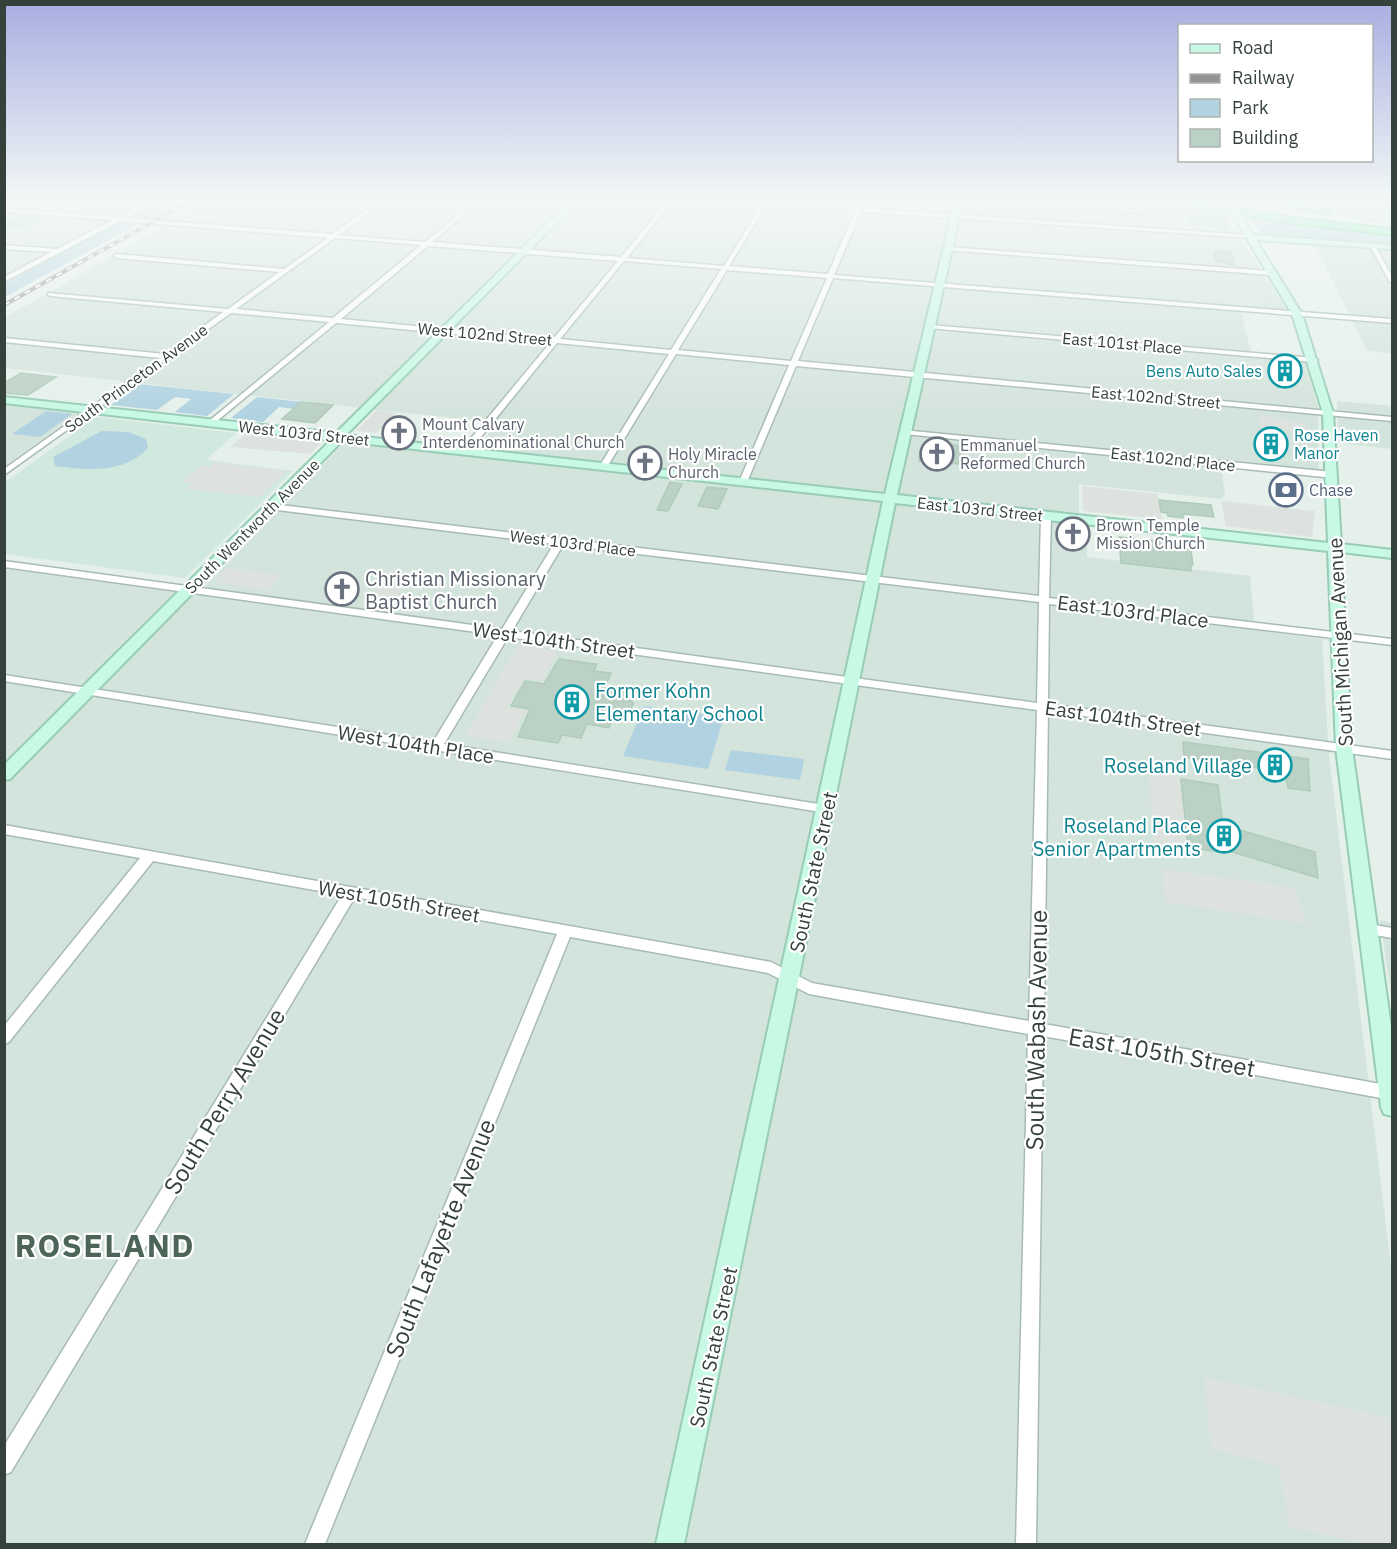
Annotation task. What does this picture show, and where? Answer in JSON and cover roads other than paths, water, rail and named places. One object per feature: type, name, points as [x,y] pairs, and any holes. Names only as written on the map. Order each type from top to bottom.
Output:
[{"type":"street","points":[[4,280],[19,272]]},
{"type":"street","name":"South Princeton Avenue","points":[[4,473],[283,272]]},
{"type":"street","points":[[212,423],[392,272]]},
{"type":"street","name":"South Wentworth Avenue","points":[[4,775],[272,507],[501,272]]},
{"type":"street","points":[[465,451],[612,272]]},
{"type":"street","points":[[603,467],[722,272]]},
{"type":"street","points":[[781,272],[1392,321]]},
{"type":"street","points":[[743,482],[832,272]]},
{"type":"street","name":"South State Street","points":[[670,1545],[827,809],[890,499],[942,272]]},
{"type":"street","points":[[1261,272],[1271,273]]},
{"type":"street","name":"South Michigan Avenue","points":[[1271,273],[1297,314],[1314,360],[1328,413],[1333,475],[1344,748],[1392,1098]]},
{"type":"street","name":"West 102nd Street","points":[[50,294],[919,375]]},
{"type":"street","name":"East 101st Place","points":[[930,327],[1314,360]]},
{"type":"street","points":[[4,340],[166,356]]},
{"type":"street","name":"East 102nd Street","points":[[919,375],[1392,419]]},
{"type":"street","name":"West 103rd Street","points":[[4,400],[890,499]]},
{"type":"street","name":"East 102nd Place","points":[[905,432],[1333,475]]},
{"type":"street","name":"East 103rd Street","points":[[890,499],[1392,555]]},
{"type":"street","name":"West 103rd Place","points":[[272,507],[873,581]]},
{"type":"street","name":"South Wabash Avenue","points":[[1026,1545],[1046,516]]},
{"type":"street","points":[[436,747],[560,542]]},
{"type":"street","name":"West 104th Street","points":[[4,564],[853,681]]},
{"type":"street","name":"East 103rd Place","points":[[873,581],[1392,642]]},
{"type":"street","name":"West 104th Place","points":[[4,678],[827,809]]},
{"type":"street","name":"East 104th Street","points":[[853,681],[1392,755]]},
{"type":"street","name":"West 105th Street","points":[[4,829],[774,969],[791,978]]},
{"type":"street","points":[[4,1038],[150,855]]},
{"type":"street","name":"South Perry Avenue","points":[[4,1465],[351,892]]},
{"type":"street","points":[[1369,929],[1392,933]]},
{"type":"street","name":"South Lafayette Avenue","points":[[315,1545],[565,931]]},
{"type":"street","name":"East 105th Street","points":[[791,978],[809,988],[1392,1098]]},
{"type":"railway","points":[[4,305],[63,272]]},
{"type":"place","name":"Bens Auto Sales","points":[[1285,371]]},
{"type":"place","name":"Mount Calvary Interdenominational Church","points":[[399,433]]},
{"type":"place","name":"Rose Haven Manor","points":[[1271,444]]},
{"type":"place","name":"Emmanuel Reformed Church","points":[[937,454]]},
{"type":"place","name":"Holy Miracle Church","points":[[645,463]]},
{"type":"place","name":"Chase","points":[[1286,490]]},
{"type":"place","name":"Brown Temple Mission Church","points":[[1073,534]]},
{"type":"place","name":"Christian Missionary Baptist Church","points":[[342,589]]},
{"type":"place","name":"Former Kohn Elementary School","points":[[572,702]]},
{"type":"place","name":"Roseland Village","points":[[1275,765]]},
{"type":"place","name":"Roseland Place Senior Apartments","points":[[1224,836]]},
{"type":"district","name":"ROSELAND","points":[[105,1245]]}]
